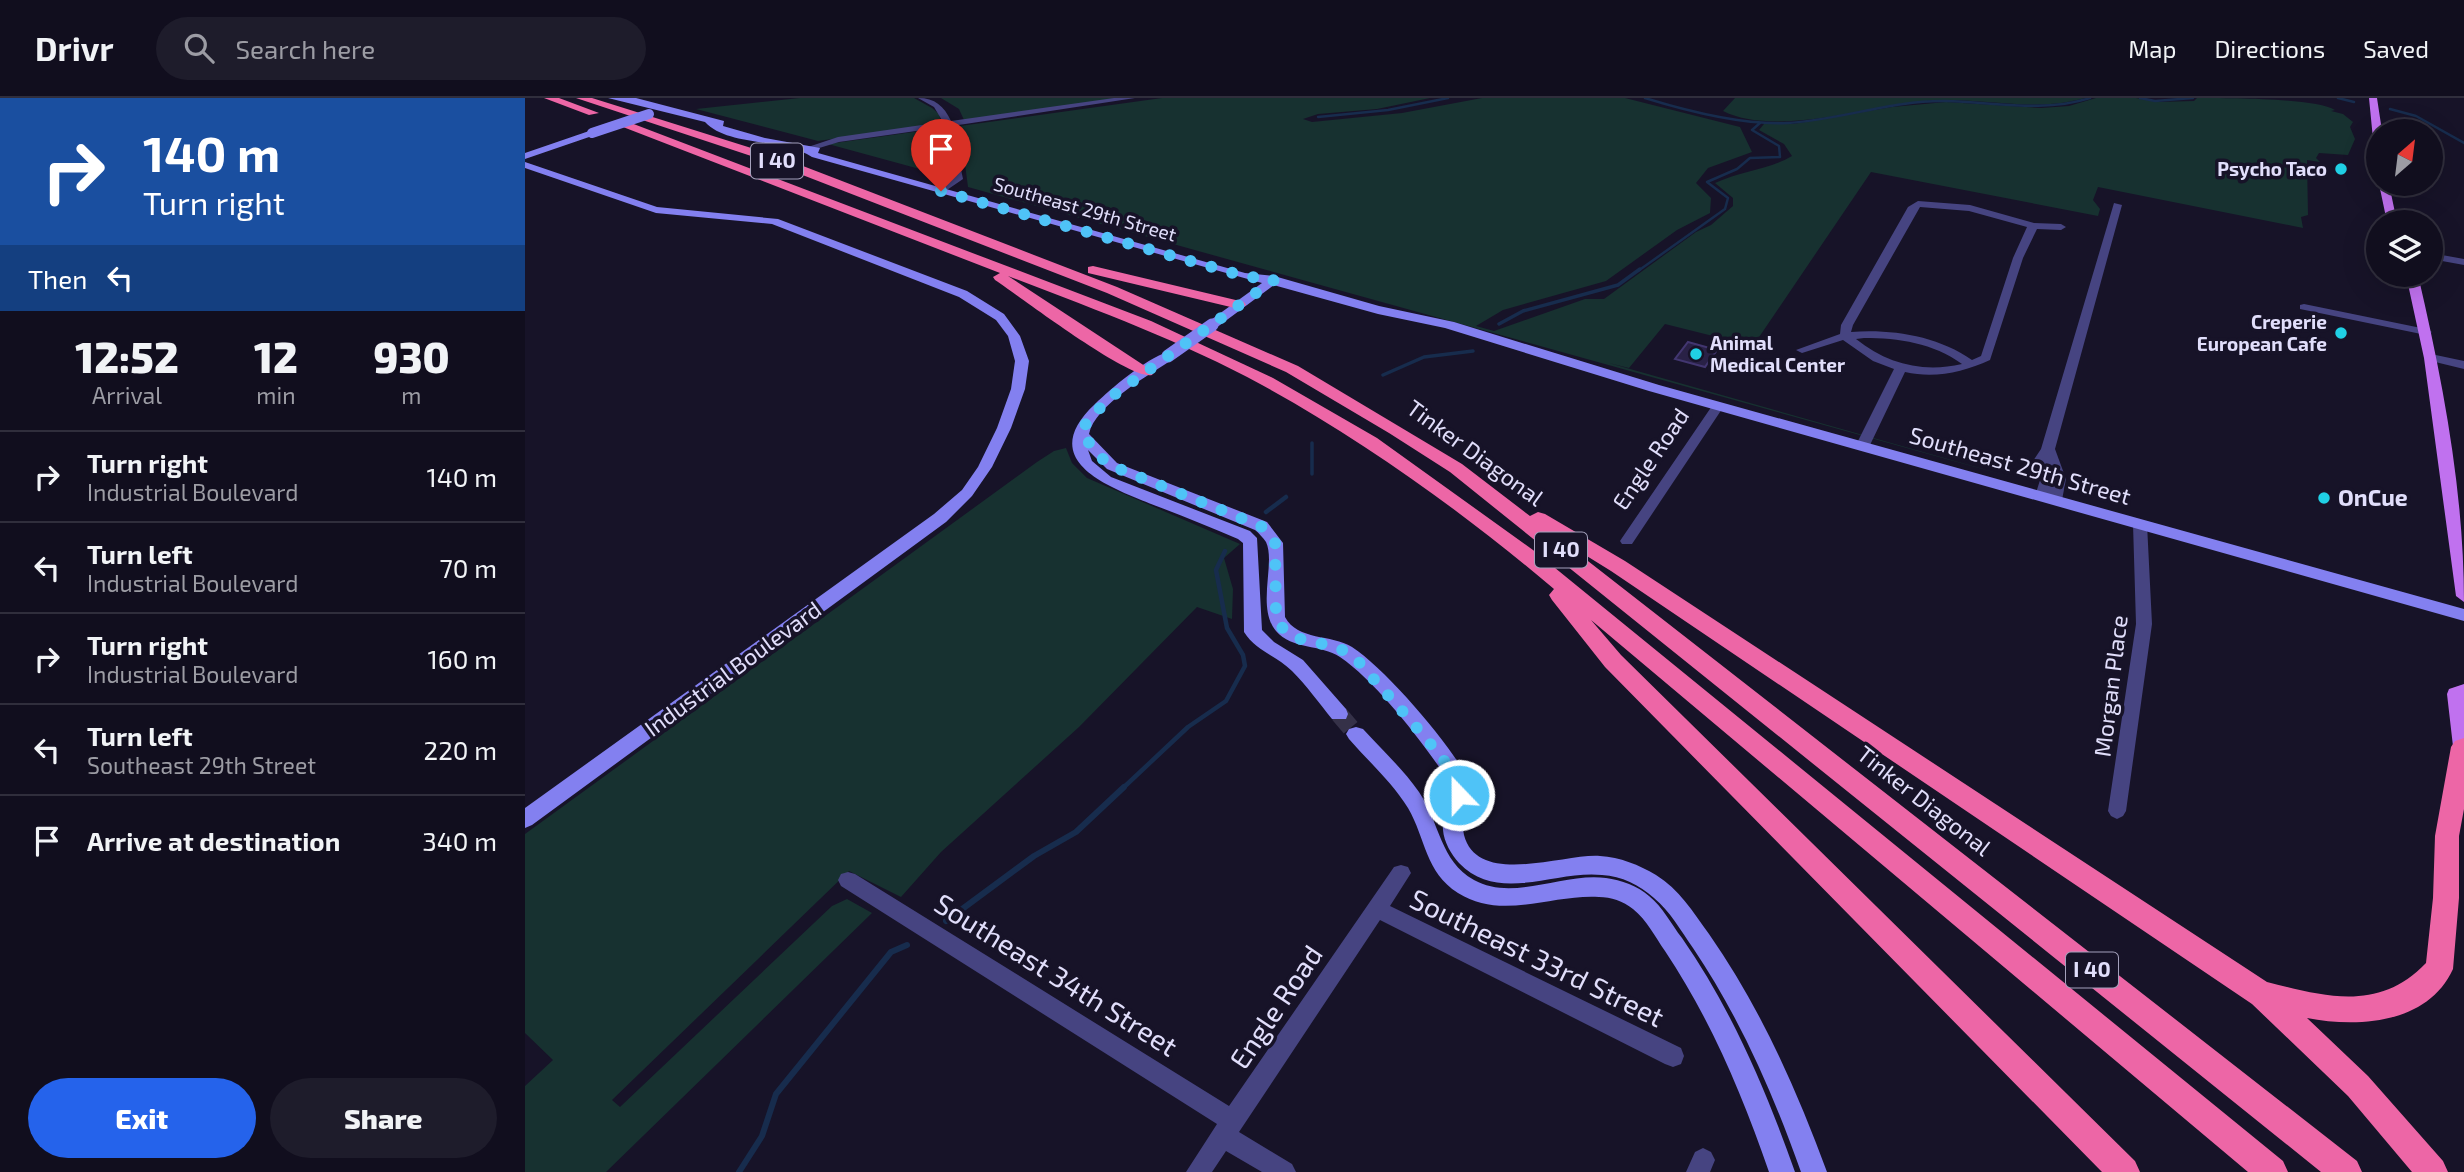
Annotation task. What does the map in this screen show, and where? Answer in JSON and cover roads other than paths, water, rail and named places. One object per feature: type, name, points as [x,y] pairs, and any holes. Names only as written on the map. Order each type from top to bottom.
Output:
[{"type":"highway","name":"I 40","points":[[548,98],[1146,324],[1267,381],[1371,442],[1526,555],[2272,1172]]},
{"type":"highway","name":"Tinker Diagonal","points":[[581,98],[727,143],[1168,312],[1292,369],[1361,408],[1455,468],[2346,1172]]},
{"type":"highway","points":[[970,236],[1239,305]]},
{"type":"highway","points":[[972,257],[1127,362],[1146,372]]},
{"type":"highway","points":[[1127,362],[1130,370],[1127,385]]},
{"type":"highway","points":[[1455,468],[1618,566],[2262,995],[2358,1086],[2432,1172]]},
{"type":"highway","points":[[1526,555],[1613,661],[1823,868],[1907,958],[2124,1172]]},
{"type":"highway","points":[[2262,995],[2326,1008],[2390,1005],[2410,996],[2439,969],[2446,898],[2447,835],[2463,751]]},
{"type":"main road","name":"Southeast 29th Street","points":[[612,98],[632,99],[764,141],[779,141],[806,149],[815,155],[945,188],[1244,276],[1274,280],[1380,310],[1409,323],[1510,352],[1564,362],[2464,615]]},
{"type":"main road","points":[[2373,98],[2376,119]]},
{"type":"main road","points":[[525,156],[663,109]]},
{"type":"main road","name":"Industrial Boulevard","points":[[525,165],[656,210],[757,218],[786,225],[963,294],[1000,317],[1014,336],[1022,361],[1018,389],[1005,428],[985,467],[967,493],[940,518],[525,819]]},
{"type":"main road","points":[[1274,280],[1127,385],[1095,411],[1082,436],[1091,443],[1100,459],[1244,535],[1251,542],[1254,550],[1253,632],[1268,647],[1297,665],[1339,714]]},
{"type":"main road","points":[[2415,287],[2431,358],[2464,596]]},
{"type":"main road","points":[[1175,500],[1261,526],[1270,534],[1275,543],[1276,617],[1280,626],[1287,634],[1302,640],[1345,651],[1419,729],[1459,782],[1454,835],[1463,853],[1478,866],[1511,876],[1590,864],[1616,867],[1638,875],[1664,893],[1714,958],[1747,1016],[1772,1063],[1814,1172]]},
{"type":"main road","points":[[2463,751],[2456,694],[2464,691]]},
{"type":"main road","points":[[1356,734],[1420,811],[1437,859],[1452,877],[1471,889],[1494,898],[1516,899],[1595,887],[1629,895],[1644,905],[1682,957],[1719,1018],[1759,1104],[1782,1172]]},
{"type":"street","points":[[922,98],[943,111],[947,124],[958,179],[945,188]]},
{"type":"street","points":[[806,149],[829,142],[1131,98]]},
{"type":"street","points":[[1845,336],[1847,325],[1913,207],[1918,204],[1970,208],[2033,226],[2061,227]]},
{"type":"street","points":[[2048,498],[2059,479],[2048,449],[2117,205]]},
{"type":"street","points":[[1845,336],[1878,359],[1900,369],[1941,373],[1972,365],[1986,358],[2018,258],[2033,226]]},
{"type":"street","points":[[2443,258],[2464,262]]},
{"type":"street","points":[[2304,307],[2426,332]]},
{"type":"street","points":[[1802,350],[1845,336],[1886,335],[1951,351],[1972,365]]},
{"type":"street","points":[[2431,358],[2464,365]]},
{"type":"street","points":[[1863,445],[1900,369]]},
{"type":"street","name":"Engle Road","points":[[1627,541],[1719,406]]},
{"type":"street","name":"Morgan Place","points":[[2117,811],[2144,624],[2140,524]]},
{"type":"street","name":"Engle Road","points":[[1198,1172],[1401,873]]},
{"type":"street","name":"Southeast 34th Street","points":[[848,880],[1227,1128],[1284,1172]]},
{"type":"street","name":"Southeast 33rd Street","points":[[1377,909],[1673,1056]]},
{"type":"waterway","points":[[1318,117],[1388,110],[1448,98]]},
{"type":"waterway","points":[[1645,98],[1715,116],[1770,123],[1807,121],[1926,102],[2036,106],[2090,98]]},
{"type":"waterway","points":[[2140,98],[2155,101],[2193,98]]},
{"type":"waterway","points":[[2338,98],[2354,102]]},
{"type":"waterway","points":[[2390,109],[2416,116],[2464,143]]},
{"type":"waterway","points":[[1638,271],[1725,209],[1728,198],[1707,182],[1737,169],[1750,158],[1780,157],[1779,146],[1752,130],[1760,123]]},
{"type":"waterway","points":[[1499,324],[1523,311],[1618,285],[1640,269]]},
{"type":"waterway","points":[[1383,375],[1424,357],[1473,351]]},
{"type":"waterway","points":[[1312,443],[1312,474]]},
{"type":"waterway","points":[[1266,512],[1286,497]]},
{"type":"waterway","points":[[1122,789],[1188,727],[1226,701],[1245,666],[1243,655],[1227,628],[1216,570],[1225,551]]},
{"type":"waterway","points":[[946,921],[1034,856],[1076,832],[1124,787]]},
{"type":"waterway","points":[[739,1172],[762,1136],[776,1094],[891,952],[907,945]]},
{"type":"tunnel","points":[[1339,714],[1356,734]]},
{"type":"place","name":"Psycho Taco","points":[[2341,169]]},
{"type":"place","name":"Creperie European Cafe","points":[[2341,333]]},
{"type":"place","name":"Animal Medical Center","points":[[1696,354]]},
{"type":"place","name":"OnCue","points":[[2324,498]]}]
